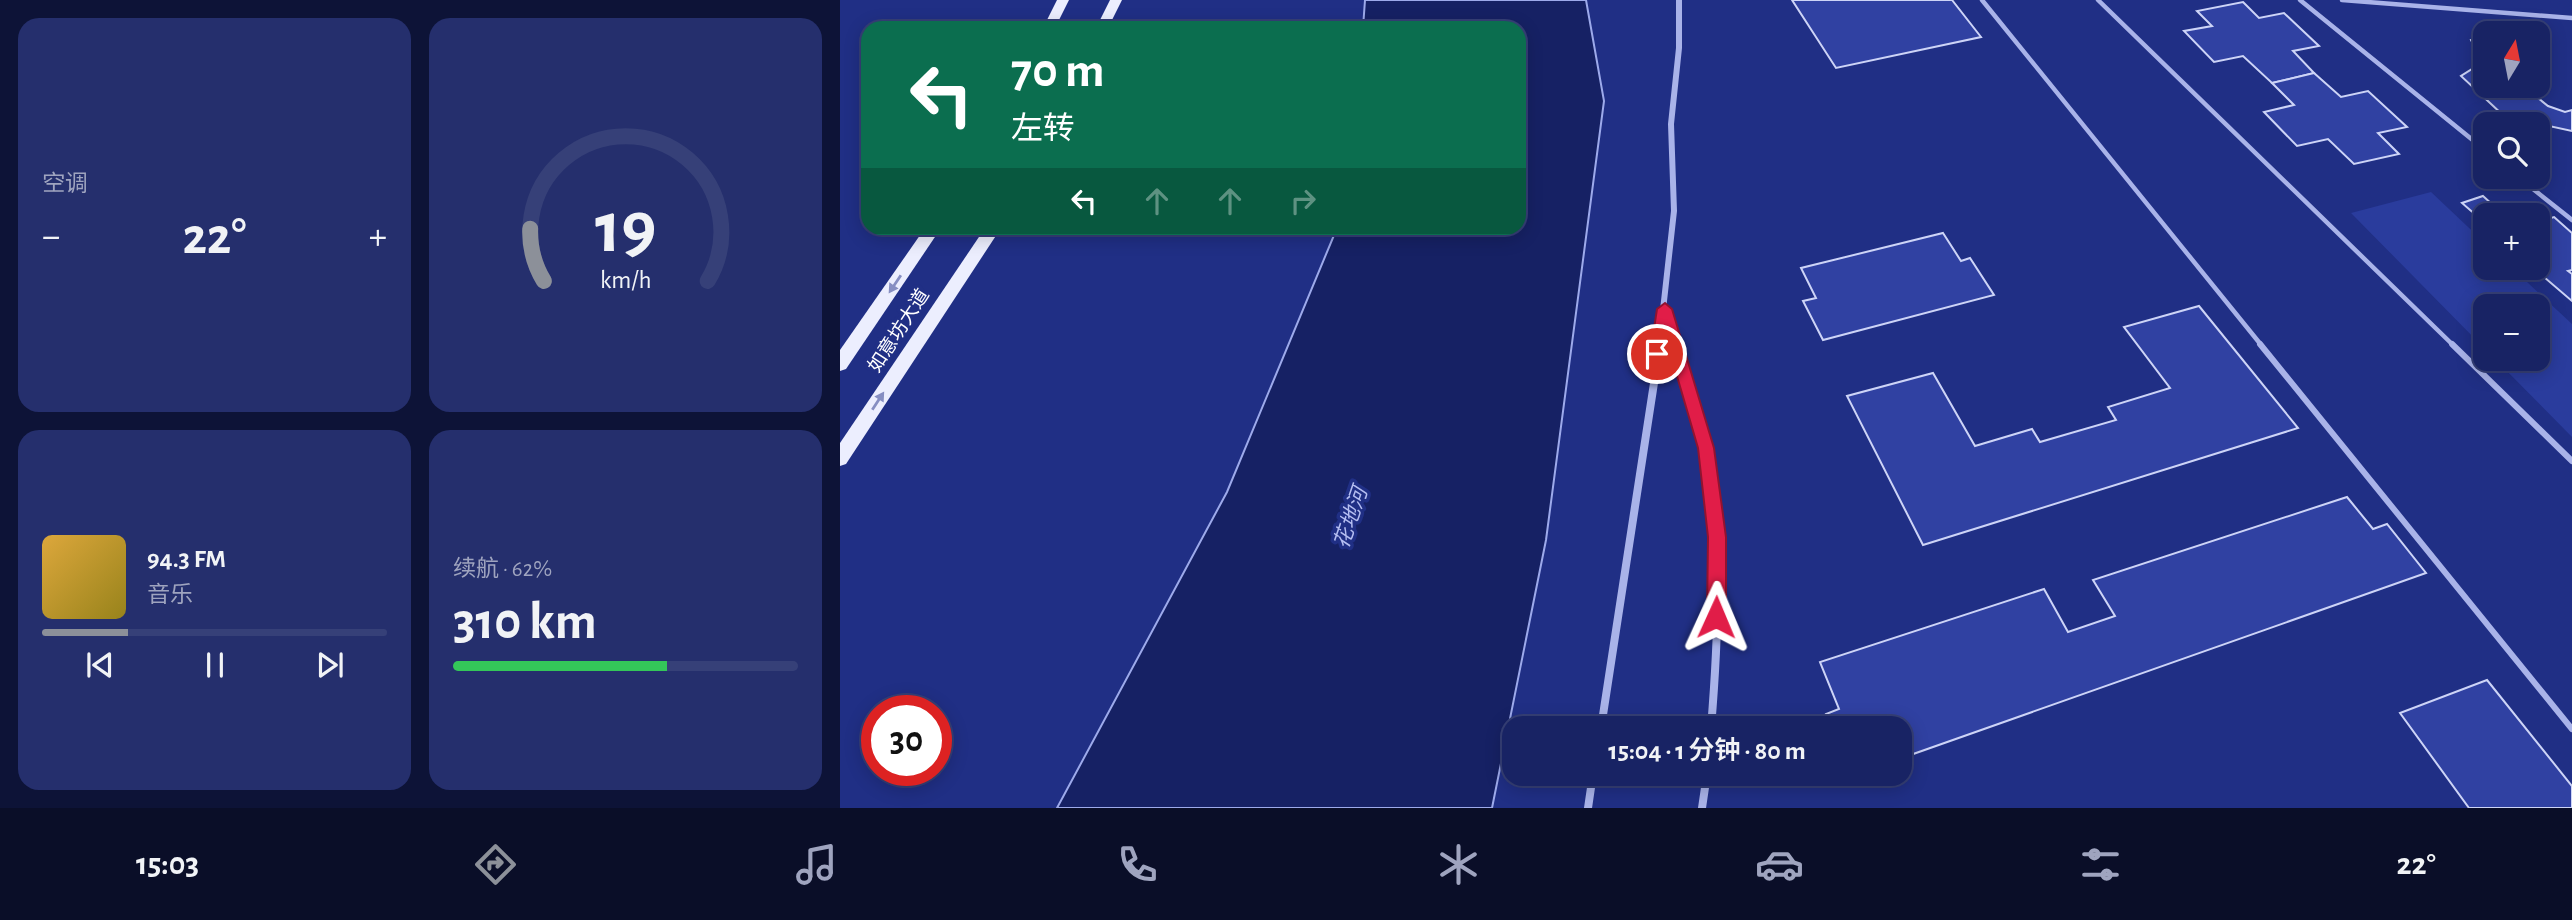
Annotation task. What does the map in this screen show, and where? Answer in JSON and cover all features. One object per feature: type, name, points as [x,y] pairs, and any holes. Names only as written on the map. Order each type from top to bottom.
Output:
[{"type":"main road","points":[[1052,21],[1063,0]]},
{"type":"main road","points":[[1106,21],[1116,0]]},
{"type":"main road","name":"如意坊大道","points":[[840,364],[928,235]]},
{"type":"main road","name":"如意坊大道","points":[[840,458],[988,235]]},
{"type":"street","points":[[1603,716],[1665,309],[1674,211],[1671,124],[1679,48],[1679,0]]},
{"type":"street","points":[[1665,309],[1706,448],[1717,537],[1713,716]]},
{"type":"street","points":[[1588,808],[1591,786]]},
{"type":"street","points":[[1702,808],[1705,786]]},
{"type":"lane","points":[[1982,0],[2572,729]]},
{"type":"lane","points":[[2098,0],[2572,461]]},
{"type":"lane","points":[[2300,0],[2473,140]]},
{"type":"lane","points":[[2342,0],[2572,18]]},
{"type":"lane","points":[[2533,189],[2572,220]]},
{"type":"shaded area","points":[[2431,192],[2473,232],[2473,280],[2525,280],[2540,294],[2473,294],[2473,337],[2351,213]]},
{"type":"shaded area","points":[[2550,303],[2572,324],[2572,437],[2507,371],[2550,371]]},
{"type":"water","name":"花地河","points":[[1365,0],[1586,0],[1604,101],[1546,540],[1511,716],[1502,716],[1502,758],[1492,808],[1057,808],[1227,492],[1334,235],[1526,235],[1526,21],[1364,21]]},
{"type":"building","points":[[1792,0],[1952,0],[1981,37],[1836,68]]},
{"type":"building","points":[[2243,2],[2259,18],[2284,13],[2319,46],[2293,51],[2314,73],[2272,83],[2243,56],[2214,62],[2184,31],[2212,26],[2197,11]]},
{"type":"building","points":[[2473,68],[2473,87],[2461,76]]},
{"type":"building","points":[[2314,73],[2341,97],[2368,91],[2407,127],[2378,133],[2399,154],[2354,164],[2328,139],[2297,146],[2264,112],[2294,105],[2272,83]]},
{"type":"building","points":[[2485,98],[2538,98],[2548,106],[2565,112],[2572,110],[2572,131],[2550,126],[2550,112],[2500,112]]},
{"type":"building","points":[[2483,196],[2491,203],[2473,203],[2473,213],[2462,203]]},
{"type":"building","points":[[2554,217],[2572,233],[2572,270],[2568,271],[2572,274],[2572,301],[2548,280],[2550,280],[2550,218]]},
{"type":"building","points":[[1943,233],[1961,261],[1970,258],[1994,295],[1823,340],[1803,301],[1816,298],[1801,268]]},
{"type":"building","points":[[2199,306],[2298,428],[1923,545],[1847,396],[1933,373],[1975,446],[2032,429],[2040,442],[2116,420],[2108,407],[2170,388],[2124,327]]},
{"type":"building","points":[[2347,497],[2373,529],[2387,524],[2426,573],[1912,754],[1912,716],[1827,716],[1826,714],[1839,709],[1820,662],[2044,589],[2068,632],[2115,616],[2093,580]]},
{"type":"building","points":[[2487,680],[2572,786],[2572,808],[2469,808],[2400,713]]},
{"type":"route","points":[[1657,354],[1665,309],[1706,448],[1717,537],[1716,617]]}]
